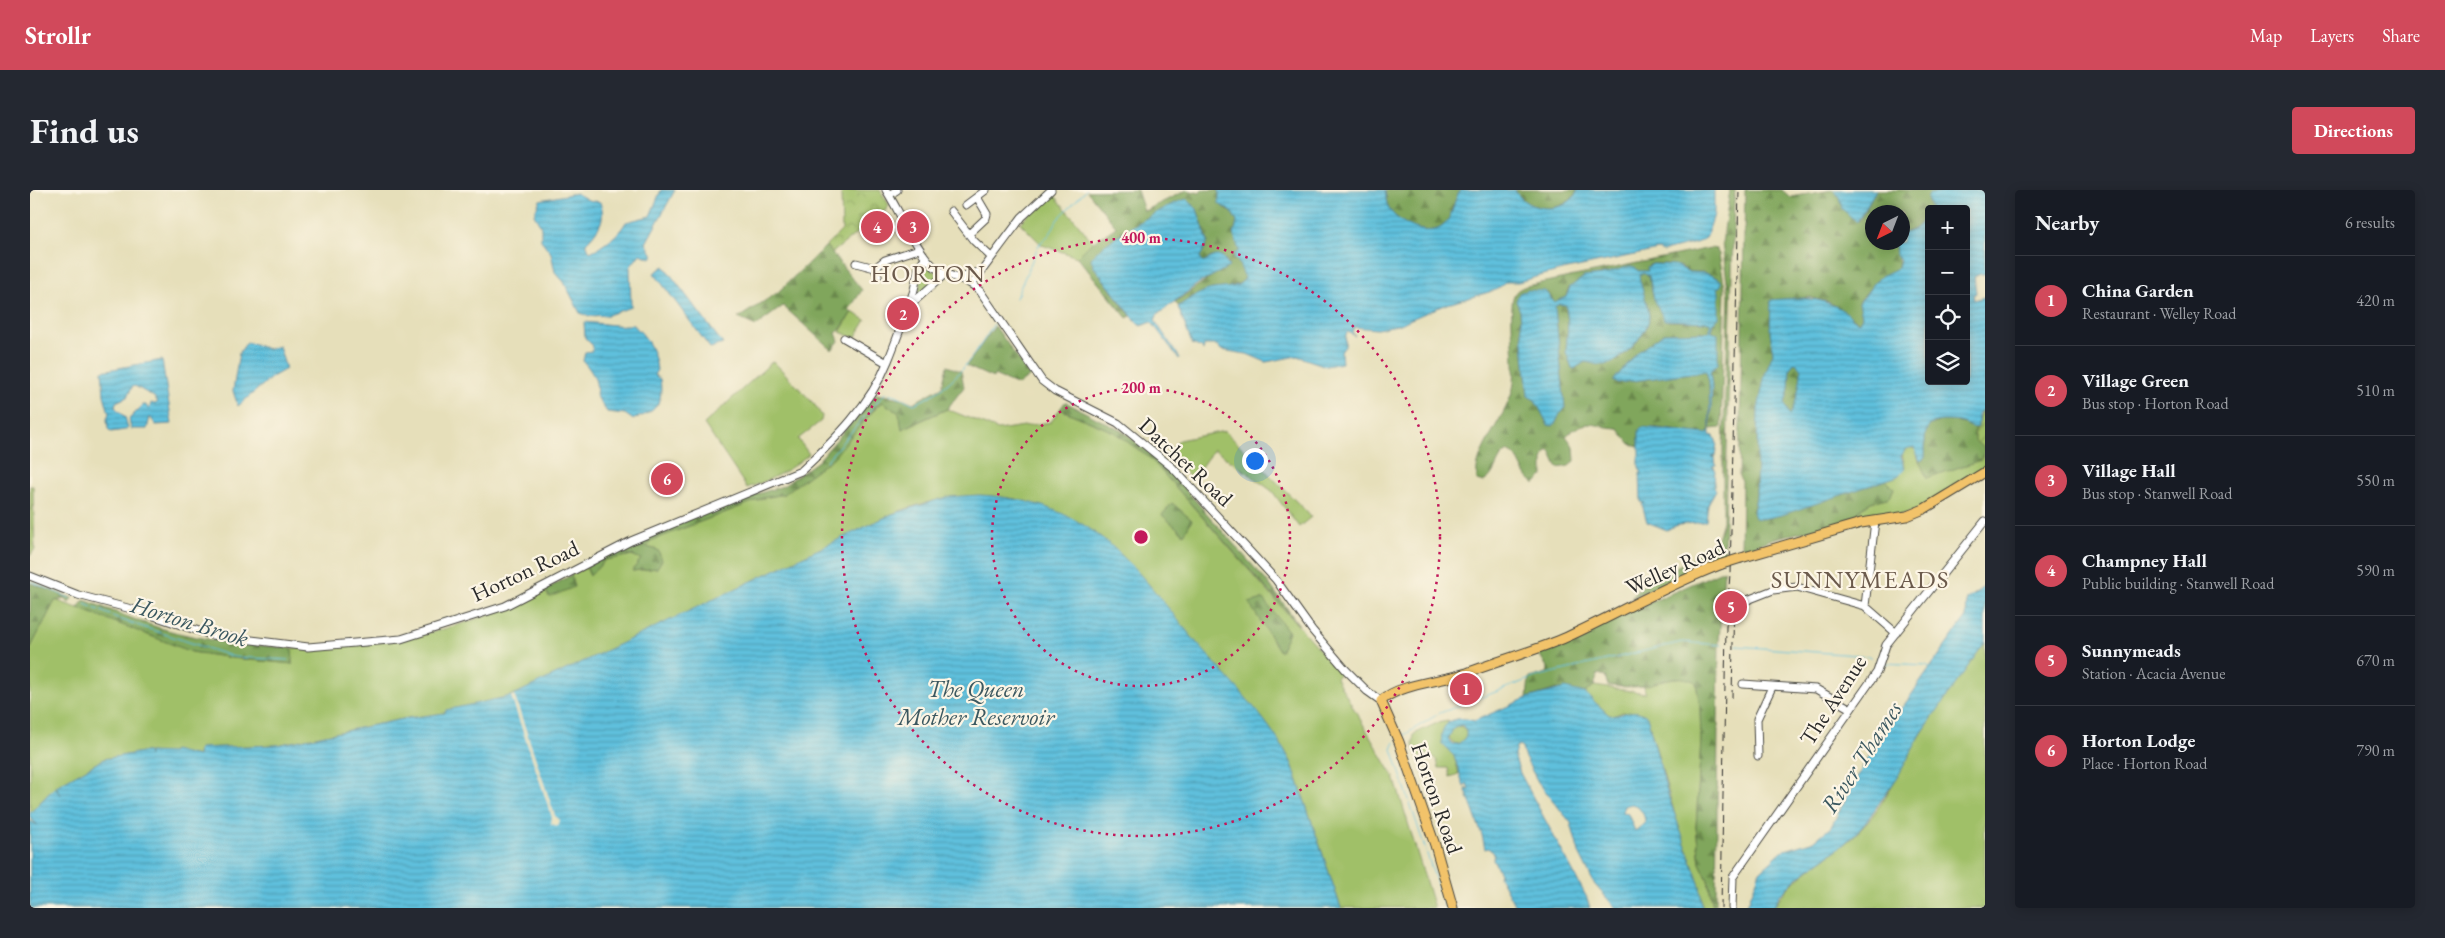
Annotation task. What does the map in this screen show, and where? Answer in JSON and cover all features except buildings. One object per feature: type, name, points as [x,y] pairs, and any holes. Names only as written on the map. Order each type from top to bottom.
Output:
[{"type":"main road","name":"Welley Road","points":[[1382,701],[1397,692],[1463,674],[1566,638],[1691,576],[1722,564],[1821,533],[1907,516],[1924,509],[1985,472]]},
{"type":"main road","name":"Horton Road","points":[[1382,701],[1398,739],[1453,908]]},
{"type":"street","points":[[887,193],[897,190]]},
{"type":"street","points":[[966,205],[986,190]]},
{"type":"street","points":[[972,284],[1022,217],[1051,190]]},
{"type":"street","name":"Datchet Road","points":[[887,193],[925,258],[934,268],[946,274],[960,277],[972,284],[990,304],[1042,381],[1055,391],[1118,423],[1173,468],[1276,580],[1312,630],[1346,670],[1367,691],[1382,701]]},
{"type":"street","points":[[969,234],[986,218],[987,214],[977,197]]},
{"type":"street","points":[[951,211],[969,234],[991,257]]},
{"type":"street","points":[[856,263],[876,272],[885,260],[919,249]]},
{"type":"street","name":"Horton Road","points":[[30,576],[78,595],[139,611],[211,635],[308,647],[401,639],[505,606],[631,541],[801,470],[826,447],[869,397],[887,362],[908,306],[920,264],[925,258]]},
{"type":"street","points":[[960,277],[981,270]]},
{"type":"street","name":"Horton Road","points":[[908,306],[946,274]]},
{"type":"street","points":[[844,338],[887,362]]},
{"type":"street","points":[[1865,606],[1875,521]]},
{"type":"street","name":"The Avenue","points":[[1732,908],[1733,877],[1877,672],[1886,645],[1985,521]]},
{"type":"street","points":[[1745,601],[1773,590],[1797,587],[1865,606],[1896,633]]},
{"type":"street","points":[[1743,684],[1772,688],[1816,689],[1851,709]]},
{"type":"street","points":[[1758,756],[1757,719],[1772,688]]},
{"type":"green space","points":[[846,190],[880,190],[889,205],[887,209],[832,253],[826,246],[842,230],[841,194]]},
{"type":"green space","points":[[1137,190],[1144,211],[1187,190],[1200,193],[1202,190],[1219,190],[1227,210],[1232,212],[1237,222],[1234,232],[1239,251],[1237,260],[1245,276],[1243,282],[1228,288],[1212,289],[1178,306],[1175,302],[1229,264],[1226,260],[1211,257],[1203,263],[1201,261],[1200,257],[1208,242],[1197,209],[1154,214],[1131,229],[1094,267],[1131,316],[1127,318],[1077,257],[1089,245],[1116,227],[1087,191]]},
{"type":"green space","points":[[1385,190],[1461,190],[1444,225],[1430,231],[1414,228],[1394,215],[1388,207]]},
{"type":"green space","points":[[1515,190],[1578,190],[1573,198],[1565,203],[1556,207],[1546,208],[1528,203],[1520,198]]},
{"type":"green space","points":[[1730,190],[1735,190],[1724,558],[1630,598],[1648,581],[1688,561],[1706,549],[1719,535],[1723,521],[1723,448],[1729,296],[1722,243]]},
{"type":"green space","points":[[1745,190],[1782,190],[1790,197],[1833,190],[1839,197],[1842,209],[1859,221],[1865,210],[1865,250],[1895,250],[1898,268],[1876,281],[1859,301],[1862,316],[1859,322],[1829,302],[1809,297],[1770,302],[1773,308],[1770,331],[1773,353],[1758,409],[1756,497],[1753,512],[1761,519],[1772,517],[1886,480],[1894,488],[1890,497],[1871,502],[1861,508],[1857,515],[1841,523],[1772,539],[1741,551],[1742,481],[1739,477]]},
{"type":"green space","points":[[1876,190],[1941,190],[1932,205],[1925,205],[1925,217],[1916,228],[1910,231],[1910,205],[1868,205]]},
{"type":"green space","points":[[1051,191],[1093,242],[1077,257],[1042,245],[1020,223]]},
{"type":"green space","points":[[826,246],[862,290],[849,310],[852,312],[841,329],[836,333],[839,341],[832,350],[783,306],[756,326],[738,318],[777,293]]},
{"type":"green space","points":[[1710,248],[1716,249],[1719,254],[1725,288],[1721,428],[1709,429],[1708,435],[1653,427],[1639,433],[1639,446],[1630,444],[1618,428],[1585,424],[1566,436],[1574,447],[1575,461],[1569,466],[1558,468],[1550,451],[1546,451],[1543,460],[1543,476],[1535,484],[1527,476],[1516,457],[1508,451],[1501,458],[1488,479],[1483,482],[1477,480],[1480,457],[1511,395],[1514,383],[1512,301],[1516,292],[1526,286]],"holes":[[[1668,264],[1682,267],[1689,272],[1702,272],[1718,278],[1712,332],[1717,333],[1715,368],[1710,371],[1712,386],[1710,428],[1709,382],[1706,371],[1618,383],[1613,381],[1638,352],[1664,333],[1710,332],[1711,322],[1667,321],[1653,295],[1649,276],[1643,273],[1638,275],[1647,306],[1648,323],[1634,345],[1614,362],[1599,365],[1585,362],[1574,369],[1572,368],[1566,352],[1568,323],[1566,305],[1559,304],[1555,307],[1565,408],[1560,411],[1556,423],[1548,425],[1535,400],[1528,396],[1520,311],[1517,298],[1551,297],[1554,302],[1566,297],[1568,289],[1584,277],[1637,269],[1638,271],[1648,271],[1649,265]]]},
{"type":"green space","points":[[925,267],[929,267],[937,273],[938,277],[921,293],[918,293]]},
{"type":"green space","points":[[852,312],[866,320],[855,338],[840,332]]},
{"type":"green space","points":[[995,326],[1030,376],[1018,385],[994,375],[993,378],[966,366]]},
{"type":"green space","points":[[773,361],[814,404],[822,416],[821,421],[798,439],[809,454],[780,474],[747,488],[704,424]]},
{"type":"green space","points":[[1795,362],[1799,366],[1801,376],[1796,401],[1789,415],[1785,403],[1789,388],[1790,368]]},
{"type":"green space","points":[[947,366],[961,371],[964,387],[947,409],[902,429],[899,413],[882,402],[833,458],[784,494],[763,498],[650,541],[647,547],[658,550],[662,560],[657,568],[632,571],[641,559],[632,555],[605,560],[590,576],[586,567],[623,546],[632,547],[662,531],[721,505],[783,486],[818,461],[876,394],[902,398],[913,403],[942,387]]},
{"type":"green space","points":[[883,402],[900,413],[902,429],[947,409],[998,430],[1051,422],[1060,409],[1114,432],[1150,458],[1340,673],[1336,678],[1394,777],[1434,908],[1341,908],[1292,764],[1284,749],[1107,542],[1081,525],[1055,512],[1003,497],[949,498],[921,504],[892,514],[514,695],[446,713],[408,718],[277,745],[199,748],[198,756],[172,751],[172,754],[149,752],[148,756],[148,752],[142,752],[104,759],[57,786],[61,795],[55,787],[30,813],[30,649],[55,600],[146,632],[192,652],[293,664],[292,648],[358,645],[422,634],[484,616],[545,590],[549,597],[571,575],[586,567],[590,576],[605,560],[632,555],[641,559],[633,571],[657,568],[647,547],[650,541],[763,498],[784,494]]},
{"type":"green space","points":[[1065,402],[1124,432],[1165,466],[1270,585],[1299,625],[1150,458],[1114,432],[1060,409]]},
{"type":"green space","points":[[1985,407],[1985,449],[1976,442],[1973,433],[1978,427],[1982,408]]},
{"type":"green space","points":[[1940,421],[1954,421],[1976,428],[1973,436],[1985,453],[1981,460],[1927,478],[1919,461],[1925,458],[1925,434],[1927,427]]},
{"type":"green space","points":[[1225,431],[1311,517],[1299,527],[1272,491],[1214,449],[1192,479],[1166,454],[1179,440]]},
{"type":"green space","points":[[1909,447],[1915,449],[1919,461],[1984,455],[1984,449],[1985,472],[1924,509],[1875,521],[1841,523],[1857,515],[1861,508],[1871,502],[1890,497],[1894,488],[1886,480],[1898,476],[1905,467],[1902,453]]},
{"type":"green space","points":[[30,486],[33,486],[35,549],[30,556]]},
{"type":"green space","points":[[1172,503],[1192,520],[1184,534],[1162,515]]},
{"type":"green space","points":[[1724,570],[1719,641],[1716,904],[1713,904],[1708,880],[1700,863],[1696,827],[1701,740],[1700,707],[1696,682],[1675,678],[1639,687],[1608,686],[1605,676],[1598,674],[1594,686],[1585,693],[1557,689],[1527,698],[1529,678],[1547,673],[1548,669],[1538,652]]},
{"type":"green space","points":[[571,575],[574,587],[550,597],[545,590]]},
{"type":"green space","points":[[30,583],[72,598],[69,603],[65,599],[55,601],[30,649]]},
{"type":"green space","points":[[1263,599],[1289,632],[1280,652],[1249,603]]},
{"type":"green space","points":[[84,600],[141,622],[192,636],[225,642],[292,648],[293,664],[192,652],[78,608]]},
{"type":"green space","points":[[1985,642],[1985,908],[1773,908],[1792,884],[1852,838],[1872,816],[1888,793],[1922,733]]},
{"type":"green space","points":[[1684,677],[1696,682],[1700,707],[1701,740],[1696,827],[1700,863],[1708,880],[1713,908],[1702,908],[1700,886],[1679,829],[1647,717],[1623,712],[1613,716],[1609,715],[1585,693],[1594,686],[1646,693],[1643,686],[1661,680]]},
{"type":"green space","points":[[1448,721],[1446,748],[1454,756],[1459,774],[1450,777],[1448,768],[1439,768],[1437,761],[1431,754],[1418,757],[1413,745],[1414,734],[1437,723]]},
{"type":"green space","points":[[1458,726],[1464,729],[1467,735],[1464,741],[1458,744],[1452,741],[1449,735],[1452,729]]},
{"type":"water","points":[[661,190],[675,190],[646,243],[653,255],[651,258],[640,254],[630,267],[631,307],[608,315],[589,316],[580,313],[564,282],[555,272],[551,253],[541,240],[541,226],[534,214],[540,200],[576,193],[588,200],[600,202],[602,219],[594,234],[586,243],[590,252],[611,240],[626,222],[650,216]]},
{"type":"water","points":[[1219,190],[1385,190],[1388,207],[1394,215],[1415,228],[1430,231],[1444,225],[1461,190],[1515,190],[1520,198],[1528,203],[1537,207],[1547,208],[1565,204],[1573,198],[1578,190],[1714,190],[1714,215],[1706,238],[1696,243],[1663,252],[1658,250],[1558,271],[1518,282],[1506,282],[1496,290],[1444,305],[1397,325],[1377,329],[1354,327],[1352,332],[1355,336],[1348,332],[1346,334],[1345,346],[1341,352],[1342,363],[1326,366],[1297,356],[1266,362],[1247,354],[1221,350],[1217,345],[1204,345],[1203,351],[1202,348],[1192,344],[1178,307],[1205,291],[1233,287],[1245,278],[1238,262],[1234,258],[1234,254],[1239,251],[1234,234],[1237,222],[1232,212],[1219,204]]},
{"type":"water","points":[[1833,190],[1876,190],[1867,205],[1865,205],[1865,209],[1857,222],[1842,209],[1839,197]]},
{"type":"water","points":[[1941,190],[1985,190],[1985,274],[1974,277],[1976,293],[1973,295],[1974,300],[1985,297],[1985,406],[1978,414],[1978,427],[1971,427],[1955,421],[1936,422],[1927,429],[1925,458],[1920,461],[1914,447],[1906,449],[1901,456],[1905,469],[1898,476],[1782,515],[1761,519],[1755,518],[1753,512],[1756,497],[1758,409],[1765,374],[1773,353],[1770,331],[1771,300],[1800,298],[1818,300],[1835,306],[1859,322],[1862,316],[1859,303],[1879,277],[1898,268],[1900,259],[1896,256],[1896,250],[1910,250],[1910,231],[1915,229],[1925,218],[1925,385],[1970,385],[1970,205],[1930,205],[1927,198],[1929,194],[1940,193]],"holes":[[[1795,362],[1801,372],[1799,388],[1789,415],[1785,403],[1789,388],[1790,368]]]},
{"type":"water","points":[[1187,199],[1197,209],[1208,242],[1200,257],[1201,261],[1203,262],[1215,256],[1222,256],[1229,267],[1199,283],[1157,315],[1155,321],[1179,359],[1151,322],[1141,326],[1138,324],[1094,267],[1091,259],[1106,244],[1135,225],[1166,207]]},
{"type":"water","points":[[1653,264],[1675,265],[1689,272],[1706,273],[1721,280],[1721,286],[1717,288],[1719,292],[1719,318],[1712,323],[1712,332],[1718,334],[1718,364],[1710,371],[1712,386],[1710,428],[1709,382],[1706,371],[1618,383],[1613,381],[1638,352],[1664,333],[1710,332],[1710,322],[1664,320],[1654,299],[1649,276],[1643,273],[1639,275],[1649,316],[1645,330],[1627,351],[1608,364],[1599,365],[1585,362],[1574,369],[1572,368],[1566,352],[1568,323],[1566,305],[1559,304],[1555,307],[1565,408],[1553,426],[1548,425],[1535,400],[1528,396],[1520,311],[1516,301],[1519,293],[1527,290],[1545,291],[1554,302],[1566,297],[1570,287],[1584,277],[1602,275],[1630,266],[1635,267],[1638,271],[1648,271],[1647,267]]},
{"type":"water","points":[[664,266],[723,344],[710,348],[654,273]]},
{"type":"water","points":[[584,322],[625,326],[632,324],[649,344],[657,370],[654,375],[660,379],[661,395],[656,406],[647,414],[632,419],[625,414],[607,412],[596,395],[597,390],[594,377],[583,361],[585,352],[592,351],[593,346],[585,338]]},
{"type":"water","points":[[247,342],[268,349],[279,346],[286,369],[272,377],[238,406],[233,391],[239,353]]},
{"type":"water","points":[[162,360],[172,424],[156,425],[150,417],[147,429],[131,429],[129,419],[143,405],[146,405],[149,410],[151,403],[155,404],[158,402],[154,397],[135,386],[132,387],[127,397],[116,402],[115,407],[125,417],[128,428],[111,432],[108,429],[107,419],[109,413],[104,395],[102,371]]},
{"type":"water","points":[[1642,427],[1708,434],[1710,429],[1710,435],[1714,436],[1717,443],[1715,456],[1711,457],[1715,458],[1716,465],[1712,466],[1715,468],[1714,487],[1716,490],[1708,504],[1706,521],[1676,526],[1667,530],[1647,522],[1642,504],[1645,503],[1641,502],[1640,473],[1642,473],[1639,467],[1639,430]]},
{"type":"water","name":"The Queen Mother Reservoir","points":[[979,495],[1022,500],[1062,513],[1087,527],[1103,539],[1146,581],[1196,642],[1248,700],[1283,747],[1292,764],[1341,908],[30,908],[30,821],[38,825],[30,818],[30,813],[55,787],[61,795],[56,786],[104,759],[142,752],[148,752],[149,756],[149,752],[172,753],[173,750],[198,756],[199,748],[277,745],[408,718],[445,713],[446,710],[511,696],[892,514],[947,497]]},
{"type":"water","points":[[1985,586],[1985,642],[1921,734],[1897,778],[1863,826],[1843,845],[1799,876],[1779,896],[1773,908],[1746,908],[1760,871],[1782,851],[1814,841],[1831,827],[1869,755],[1966,617],[1967,599]]},
{"type":"water","points":[[1565,688],[1585,693],[1609,715],[1636,712],[1647,716],[1668,795],[1700,886],[1702,908],[1616,908],[1595,885],[1579,853],[1571,823],[1538,782],[1524,756],[1522,748],[1519,746],[1516,748],[1514,755],[1520,773],[1587,898],[1590,908],[1516,908],[1499,876],[1500,873],[1493,859],[1494,853],[1488,848],[1485,849],[1482,835],[1465,788],[1469,791],[1467,783],[1464,787],[1454,756],[1442,744],[1441,737],[1445,726],[1449,722],[1460,719],[1474,721],[1527,698]],"holes":[[[1462,725],[1466,730],[1466,737],[1458,744],[1452,744],[1448,739],[1454,727]],[[1632,804],[1642,811],[1645,820],[1645,823],[1635,831],[1628,814],[1622,812],[1624,806]]]},
{"type":"pier","points":[[514,695],[555,816],[560,820],[558,826],[551,824],[552,817],[511,696]]},
{"type":"waterway","name":"Horton Brook","points":[[1016,298],[1039,244],[1050,234],[1057,220],[1086,190]]},
{"type":"waterway","name":"Horton Brook","points":[[826,461],[885,393],[896,395],[914,404],[940,390],[960,371],[978,349],[994,324]]},
{"type":"waterway","name":"Horton Brook","points":[[30,581],[70,598]]},
{"type":"waterway","name":"Horton Brook","points":[[85,604],[122,620],[234,657],[288,660]]},
{"type":"waterway","points":[[1401,737],[1440,713],[1535,677],[1682,642],[1722,645]]},
{"type":"waterway","points":[[1736,646],[1869,656],[1873,660]]},
{"type":"waterway","points":[[1882,663],[1926,665],[1932,669]]},
{"type":"waterway","points":[[1395,742],[1392,749],[1445,908]]},
{"type":"railway","points":[[1721,908],[1726,627],[1730,574],[1739,190]]},
{"type":"railway","points":[[1732,698],[1734,591]]},
{"type":"place","name":"Champney Hall","points":[[877,227]]},
{"type":"place","name":"Village Hall","points":[[913,227]]},
{"type":"place","name":"Village Green","points":[[903,314]]},
{"type":"place","name":"Horton Lodge","points":[[667,479]]},
{"type":"place","name":"Sunnymeads","points":[[1731,607]]},
{"type":"place","name":"China Garden","points":[[1466,689]]},
{"type":"district","name":"HORTON","points":[[928,273]]},
{"type":"district","name":"SUNNYMEADS","points":[[1860,579]]},
{"type":"water label","name":"River Thames","points":[[1861,757]]}]
